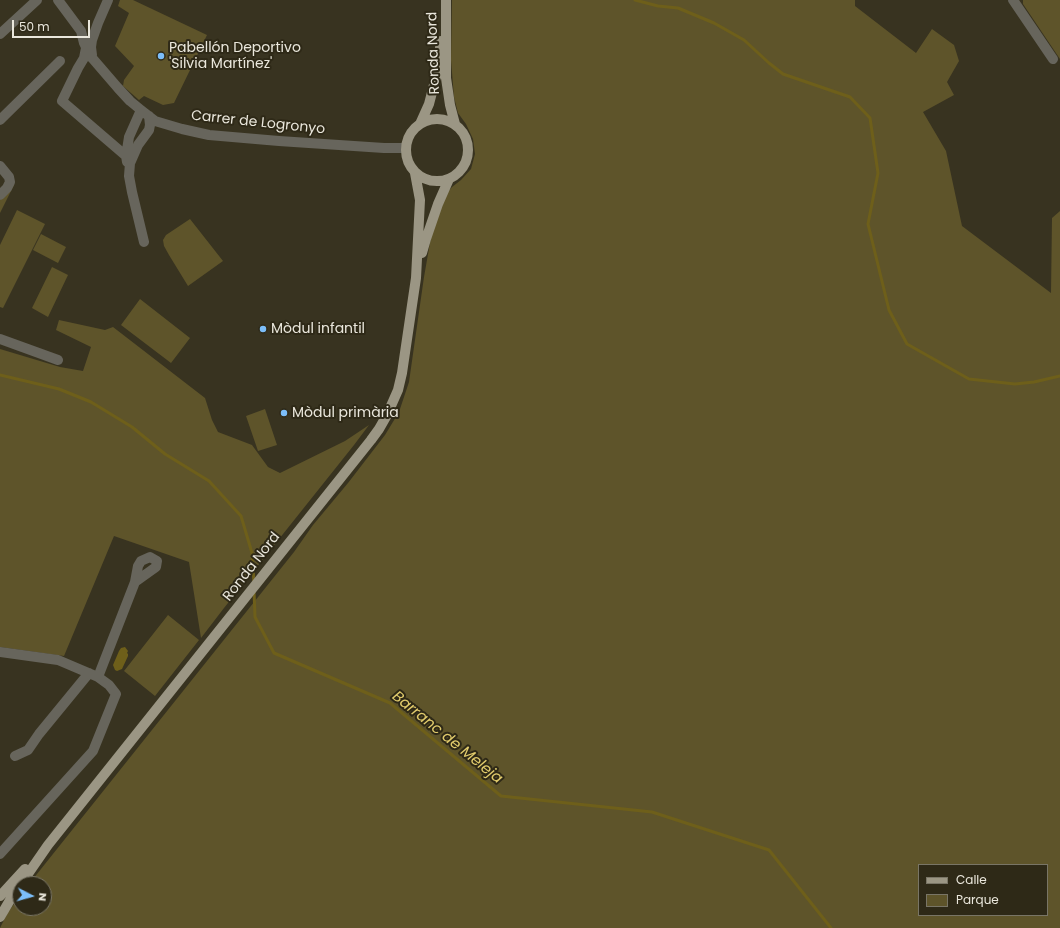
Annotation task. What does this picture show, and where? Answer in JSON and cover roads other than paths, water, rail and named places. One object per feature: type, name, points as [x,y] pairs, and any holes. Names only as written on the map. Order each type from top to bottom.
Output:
[{"type":"main road","name":"Ronda Nord","points":[[420,124],[429,104],[436,77],[446,2]]},
{"type":"main road","name":"Ronda Nord","points":[[446,2],[446,78],[450,105],[455,124]]},
{"type":"main road","points":[[437,118],[447,120],[455,124],[467,139],[469,149],[468,158],[464,167],[449,179],[440,182],[431,181],[415,173],[406,157],[408,137],[413,129],[428,120],[437,118]]},
{"type":"main road","name":"Ronda Nord","points":[[26,876],[48,845],[314,511],[379,428],[387,415],[398,390],[402,373],[416,278],[420,200],[415,173]]},
{"type":"main road","name":"Ronda Nord","points":[[416,278],[428,232],[449,179]]},
{"type":"main road","name":"Ronda Nord","points":[[0,896],[48,845]]},
{"type":"main road","name":"Ronda Nord","points":[[0,917],[12,897]]},
{"type":"street","points":[[0,34],[37,0]]},
{"type":"street","points":[[58,0],[81,31],[90,30],[97,26]]},
{"type":"street","points":[[94,59],[91,47],[92,40],[108,0]]},
{"type":"street","points":[[1013,0],[1052,59]]},
{"type":"street","name":"Carrer de Logronyo","points":[[81,31],[90,56],[118,88],[155,121],[209,135],[384,148],[406,148]]},
{"type":"street","points":[[86,48],[84,58],[62,101],[132,161],[138,144],[149,130],[152,127],[165,124]]},
{"type":"street","points":[[0,120],[60,61]]},
{"type":"street","points":[[144,242],[132,192],[128,159],[129,137],[145,113]]},
{"type":"street","points":[[145,113],[150,125],[149,130]]},
{"type":"street","points":[[0,166],[9,177],[10,182],[7,188],[0,195]]},
{"type":"street","points":[[0,339],[58,360]]},
{"type":"street","points":[[15,756],[28,750],[39,734],[94,675],[135,582]]},
{"type":"street","points":[[0,652],[58,660],[94,675],[109,686],[116,694],[92,751],[0,854]]},
{"type":"waterway","points":[[635,0],[658,6],[678,8],[714,23],[744,40],[783,74],[850,97],[870,118],[878,173],[868,224],[889,310],[907,344],[969,379],[1015,384],[1034,382],[1060,376]]},
{"type":"waterway","name":"Barranc de Meleja","points":[[0,375],[59,389],[91,402],[132,427],[165,454],[209,481],[241,516],[252,553],[254,583]]},
{"type":"waterway","name":"Barranc de Meleja","points":[[254,591],[255,617],[274,653],[390,703],[501,796],[652,812],[769,850],[831,928]]},
{"type":"place","name":"Pabellón Deportivo 'Silvia Martínez'","points":[[161,56]]},
{"type":"place","name":"Mòdul infantil","points":[[263,329]]},
{"type":"place","name":"Mòdul primària","points":[[284,413]]}]
